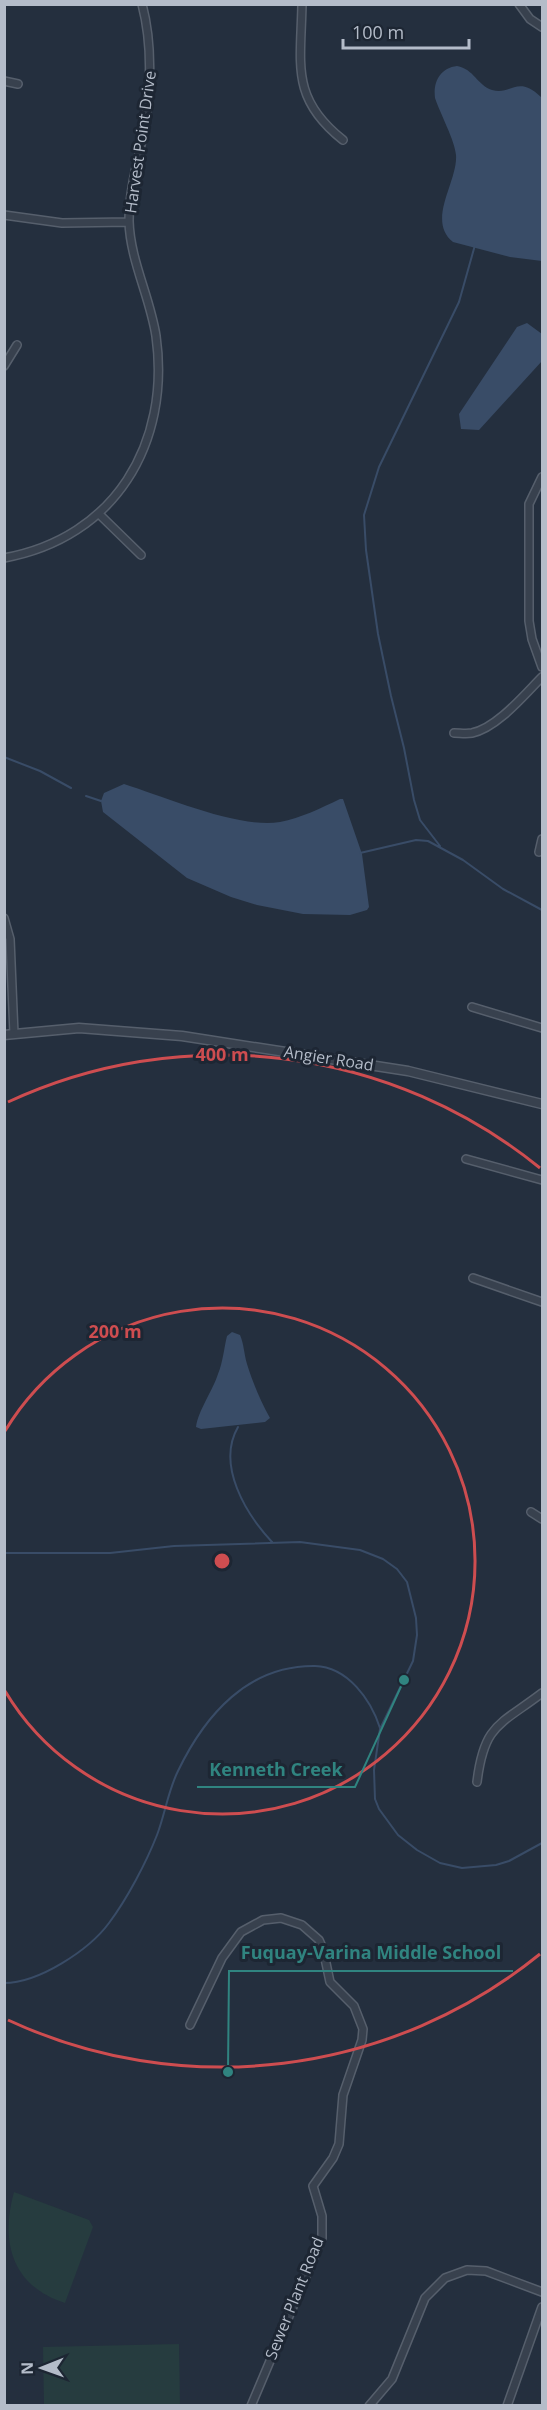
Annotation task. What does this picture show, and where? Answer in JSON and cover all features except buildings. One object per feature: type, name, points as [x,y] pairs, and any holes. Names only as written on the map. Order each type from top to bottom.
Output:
[{"type":"street","name":"Harvest Point Drive","points":[[4,558],[35,551],[62,540],[99,514],[123,487],[139,462],[150,428],[156,398],[156,338],[135,258],[129,222],[150,84],[150,60],[142,4]]},
{"type":"street","points":[[302,4],[301,73],[304,92],[308,102],[330,130],[343,140]]},
{"type":"street","points":[[519,4],[530,20],[543,27]]},
{"type":"street","points":[[4,81],[18,84]]},
{"type":"street","points":[[4,215],[54,223],[129,222]]},
{"type":"street","points":[[4,366],[17,345]]},
{"type":"street","points":[[543,477],[529,504],[529,621],[532,639],[543,667]]},
{"type":"street","points":[[99,514],[141,555]]},
{"type":"street","points":[[454,733],[472,733],[481,730],[501,717],[543,677]]},
{"type":"street","points":[[539,852],[543,839]]},
{"type":"street","points":[[4,918],[8,952],[9,1035]]},
{"type":"street","points":[[471,1006],[543,1028]]},
{"type":"street","name":"Angier Road","points":[[9,1035],[99,1028],[201,1039],[408,1071],[543,1104]]},
{"type":"street","points":[[466,1159],[543,1180]]},
{"type":"street","points":[[473,1278],[543,1302]]},
{"type":"street","points":[[531,1512],[543,1519]]},
{"type":"street","points":[[477,1782],[479,1762],[490,1734],[498,1725],[543,1693]]},
{"type":"street","name":"Sewer Plant Road","points":[[190,2025],[222,1958],[241,1932],[263,1920],[281,1918],[302,1925],[319,1940],[330,1982],[354,2006],[363,2029],[362,2040],[343,2095],[339,2144],[333,2158],[313,2186],[322,2216],[322,2238],[250,2406]]},
{"type":"street","points":[[369,2406],[392,2379],[425,2298],[445,2278],[467,2270],[486,2271],[543,2292]]},
{"type":"street","points":[[507,2406],[543,2307]]},
{"type":"green space","points":[[14,2192],[89,2220],[93,2227],[65,2303],[33,2286],[22,2274],[14,2260],[9,2228]]},
{"type":"green space","points":[[179,2344],[180,2405],[44,2405],[43,2347]]},
{"type":"water","points":[[457,66],[468,70],[483,85],[492,90],[499,91],[520,86],[533,90],[541,97],[542,261],[510,257],[453,242],[445,233],[442,223],[443,212],[453,177],[456,155],[435,98],[435,87],[442,73]]},
{"type":"water","points":[[527,323],[542,334],[542,361],[479,430],[461,429],[459,414],[517,327]]},
{"type":"water","points":[[124,784],[223,816],[263,823],[296,818],[343,799],[362,854],[369,907],[367,910],[350,915],[303,914],[257,905],[231,897],[187,878],[103,812],[101,801],[104,793]]},
{"type":"water","points":[[232,1332],[240,1335],[252,1378],[270,1418],[265,1422],[201,1429],[196,1427],[197,1421],[220,1369],[227,1336]]},
{"type":"waterway","points":[[440,846],[420,820],[414,800],[378,634],[366,550],[364,515],[379,467],[459,302],[475,245]]},
{"type":"waterway","points":[[4,757],[40,771],[71,788]]},
{"type":"waterway","points":[[86,796],[101,801]]},
{"type":"waterway","points":[[360,853],[416,840],[428,841],[463,860],[503,889],[542,910]]},
{"type":"waterway","points":[[238,1427],[232,1442],[230,1457],[232,1473],[244,1503],[272,1542]]},
{"type":"waterway","points":[[4,1553],[110,1553],[174,1546],[300,1542],[360,1550],[383,1559],[397,1569],[407,1582],[416,1618],[417,1635],[413,1661],[380,1729],[374,1770],[375,1799],[379,1809],[398,1835],[417,1850],[440,1863],[462,1868],[496,1865],[509,1861],[542,1843]]},
{"type":"waterway","points":[[4,1983],[18,1982],[62,1963],[89,1944],[109,1923],[129,1892],[147,1857],[160,1827],[175,1779],[189,1750],[216,1713],[231,1697],[249,1684],[269,1674],[291,1668],[315,1666],[327,1668],[348,1679],[364,1696],[380,1728]]},
{"type":"place","name":"Kenneth Creek","points":[[404,1680]]},
{"type":"place","name":"Fuquay-Varina Middle School","points":[[228,2072]]}]
